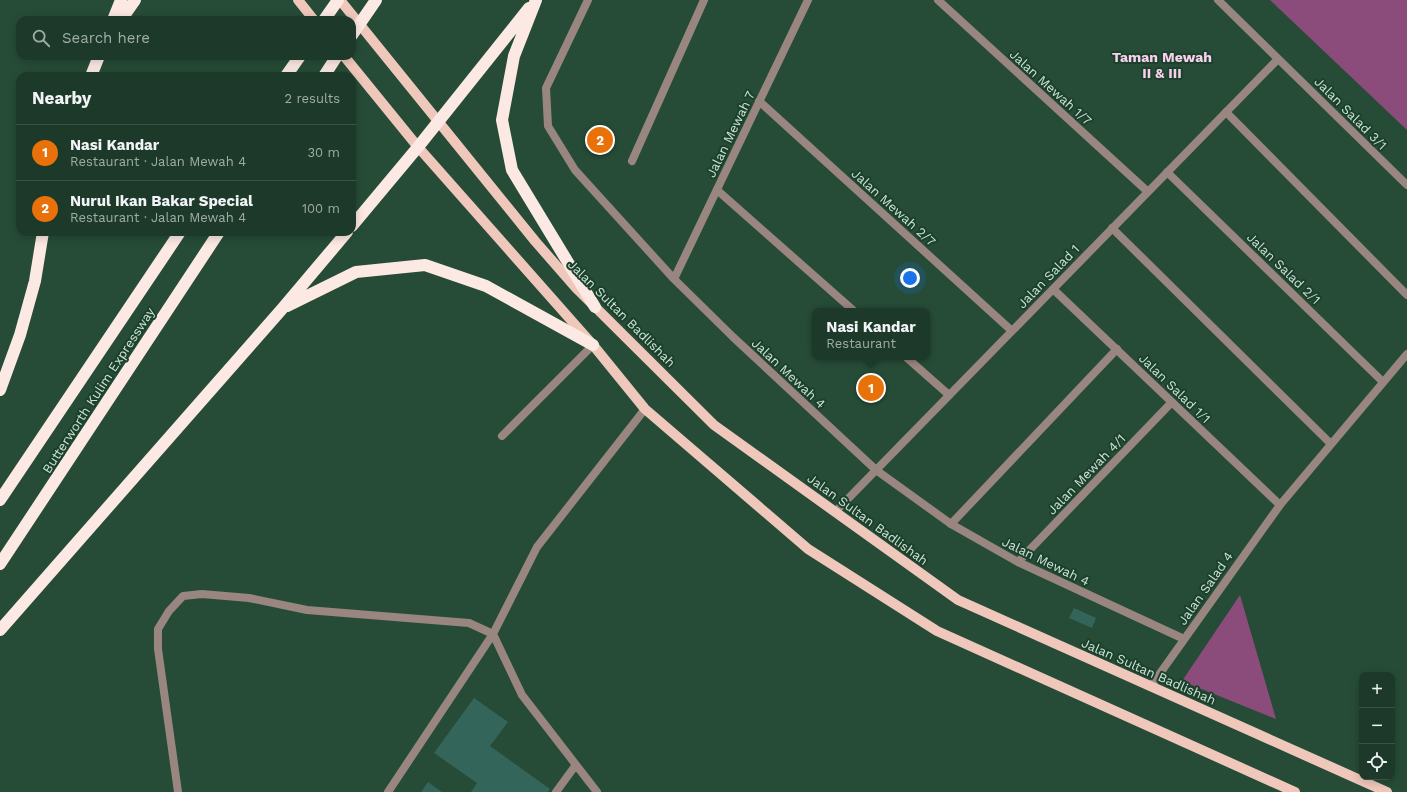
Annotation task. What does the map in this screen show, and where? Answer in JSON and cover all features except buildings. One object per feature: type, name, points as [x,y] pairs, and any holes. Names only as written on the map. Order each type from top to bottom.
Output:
[{"type":"highway","points":[[115,16],[121,0]]},
{"type":"highway","points":[[124,16],[135,0]]},
{"type":"highway","points":[[327,16],[339,0]]},
{"type":"highway","points":[[356,29],[376,0]]},
{"type":"highway","points":[[356,221],[418,147],[536,0]]},
{"type":"highway","points":[[536,0],[514,56],[502,120],[512,170],[595,307]]},
{"type":"highway","points":[[93,72],[97,60]]},
{"type":"highway","points":[[289,72],[297,60]]},
{"type":"highway","points":[[327,72],[334,60]]},
{"type":"highway","points":[[0,390],[20,334],[35,280],[42,236]]},
{"type":"highway","name":"Butterworth Kulim Expressway","points":[[0,500],[177,236]]},
{"type":"highway","name":"Butterworth Kulim Expressway","points":[[0,564],[216,236]]},
{"type":"highway","points":[[0,630],[282,309],[344,236]]},
{"type":"highway","points":[[282,309],[356,272],[425,265],[486,286],[593,345]]},
{"type":"main road","points":[[298,0],[311,16]]},
{"type":"main road","name":"Jalan Sultan Badlishah","points":[[339,0],[352,16]]},
{"type":"main road","name":"Jalan Sultan Badlishah","points":[[356,21],[535,241],[595,307],[714,425],[836,511],[958,600],[1387,792]]},
{"type":"main road","points":[[347,60],[418,147],[593,345],[645,409],[808,549],[937,631],[1295,792]]},
{"type":"street","name":"Jalan Mewah 4","points":[[588,0],[546,88],[548,126],[575,170],[674,279],[876,470],[951,524],[1018,562],[1184,639]]},
{"type":"street","points":[[632,161],[704,0]]},
{"type":"street","name":"Jalan Mewah 7","points":[[674,279],[808,0]]},
{"type":"street","name":"Jalan Mewah 1/7","points":[[938,0],[1147,191]]},
{"type":"street","name":"Jalan Salad 3/1","points":[[1218,0],[1407,186]]},
{"type":"street","name":"Jalan Salad 1","points":[[836,511],[1147,191],[1278,59]]},
{"type":"street","name":"Jalan Mewah 2/7","points":[[760,101],[1012,331]]},
{"type":"street","points":[[1226,112],[1407,294]]},
{"type":"street","name":"Jalan Salad 2/1","points":[[1167,172],[1383,382]]},
{"type":"street","points":[[717,190],[851,308]]},
{"type":"street","points":[[1112,228],[1331,444]]},
{"type":"street","name":"Jalan Salad 1/1","points":[[1053,289],[1280,505]]},
{"type":"street","points":[[502,436],[593,345]]},
{"type":"street","points":[[951,524],[1117,349]]},
{"type":"street","name":"Jalan Salad 4","points":[[1151,686],[1280,505],[1407,354]]},
{"type":"street","points":[[909,360],[949,395]]},
{"type":"street","name":"Jalan Mewah 4/1","points":[[1018,562],[1172,402]]},
{"type":"street","points":[[388,792],[493,634],[536,547],[645,409]]},
{"type":"street","points":[[178,792],[158,649],[158,629],[168,611],[183,596],[202,594],[249,598],[307,610],[469,623],[493,634],[522,695],[596,792]]},
{"type":"street","points":[[556,792],[575,766]]},
{"type":"shaded area","points":[[1270,0],[1407,0],[1407,130]]},
{"type":"shaded area","points":[[1240,595],[1276,719],[1182,681]]},
{"type":"place","name":"Nurul Ikan Bakar Special","points":[[600,140]]},
{"type":"place","name":"Nasi Kandar","points":[[871,388]]},
{"type":"district","name":"Taman Mewah II & III","points":[[1162,66]]}]
